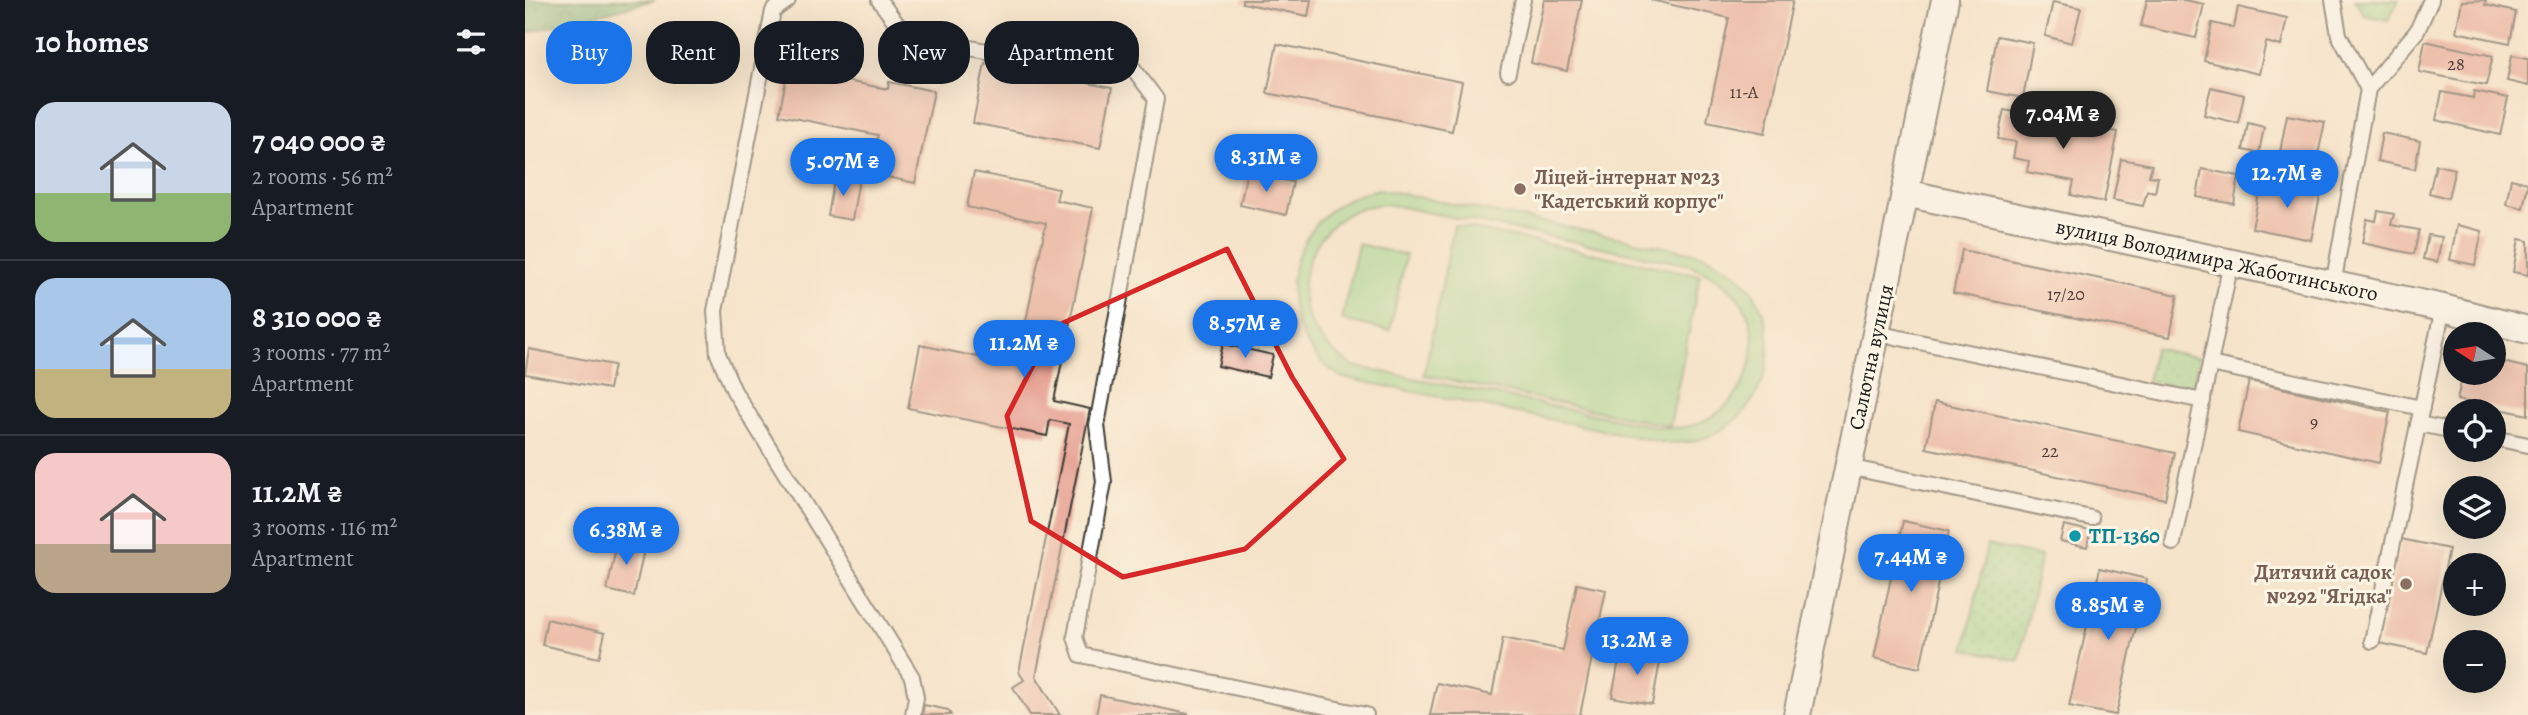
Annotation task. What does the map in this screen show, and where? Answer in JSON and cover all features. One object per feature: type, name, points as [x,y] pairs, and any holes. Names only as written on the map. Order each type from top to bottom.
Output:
[{"type":"street","name":"Салютна вулиця","points":[[1797,715],[1945,0]]},
{"type":"street","name":"вулиця Володимира Жаботинського","points":[[1905,193],[2444,308],[2528,330]]},
{"type":"lane","points":[[788,0],[773,11],[715,311],[718,354],[734,391],[912,677],[916,697],[913,715]]},
{"type":"lane","points":[[879,0],[906,36],[1029,59],[1050,51],[1133,68],[1156,99],[1097,425],[1104,482],[1075,637],[1081,655],[1366,715]]},
{"type":"lane","points":[[1508,73],[1523,0]]},
{"type":"lane","points":[[2333,0],[2339,34],[2368,89]]},
{"type":"lane","points":[[2333,285],[2368,89],[2417,31],[2431,0]]},
{"type":"lane","points":[[2173,543],[2231,262]]},
{"type":"lane","points":[[2372,641],[2444,308]]},
{"type":"lane","points":[[1876,332],[2203,401]]},
{"type":"lane","points":[[2210,363],[2422,408]]},
{"type":"lane","points":[[2418,424],[2443,429]]},
{"type":"lane","points":[[2506,441],[2528,445]]},
{"type":"lane","points":[[1848,467],[2091,518]]},
{"type":"highlighted area","points":[[1227,249],[1292,377],[1344,459],[1245,549],[1123,577],[1031,521],[1007,416],[1052,328]]},
{"type":"green space","points":[[525,0],[655,0],[572,21],[546,21],[546,28],[525,33]]},
{"type":"green space","points":[[2355,0],[2399,0],[2388,20],[2364,15]]},
{"type":"green space","points":[[1379,189],[1704,255],[1738,276],[1749,287],[1764,315],[1768,360],[1753,400],[1738,417],[1720,431],[1694,441],[1666,443],[1341,377],[1318,359],[1303,336],[1295,314],[1292,292],[1294,270],[1301,248],[1312,229],[1328,212],[1352,197]],"holes":[[[1386,204],[1690,265],[1720,280],[1735,294],[1747,313],[1752,333],[1752,354],[1747,375],[1737,394],[1722,409],[1705,421],[1677,428],[1657,427],[1353,366],[1332,350],[1314,329],[1304,295],[1309,259],[1329,229],[1343,217],[1359,209]]]},
{"type":"green space","points":[[1454,225],[1700,275],[1670,426],[1424,375]]},
{"type":"green space","points":[[1358,244],[1406,255],[1390,331],[1342,320]]},
{"type":"green space","points":[[2154,348],[2199,358],[2192,391],[2147,381]]},
{"type":"green space","points":[[1987,545],[2041,556],[2019,661],[1965,649]]},
{"type":"building","points":[[1242,0],[1311,0],[1308,16],[1242,3]]},
{"type":"building","points":[[1544,0],[1582,0],[1567,71],[1531,63]]},
{"type":"building","points":[[1651,0],[1793,0],[1765,133],[1707,121],[1729,18]]},
{"type":"building","points":[[2147,0],[2184,0],[2204,4],[2196,38],[2141,26]]},
{"type":"building","points":[[2486,0],[2485,5],[2516,12],[2510,43],[2456,32],[2462,1]]},
{"type":"building","points":[[2053,2],[2081,8],[2072,43],[2045,36]]},
{"type":"building","points":[[2238,7],[2287,18],[2281,46],[2266,42],[2259,74],[2204,61],[2212,23],[2234,28]]},
{"type":"building","points":[[1997,36],[2033,43],[2023,98],[1987,91]]},
{"type":"building","points":[[2425,41],[2493,56],[2486,85],[2419,72]]},
{"type":"building","points":[[1277,44],[1462,82],[1452,131],[1267,93]]},
{"type":"building","points":[[2512,55],[2528,58],[2528,86],[2507,81]]},
{"type":"building","points":[[984,68],[984,84],[1092,84],[1112,88],[1100,148],[973,123]]},
{"type":"building","points":[[785,84],[862,84],[888,89],[889,84],[899,84],[934,91],[915,183],[869,173],[878,135],[779,115]]},
{"type":"building","points":[[2211,87],[2244,95],[2238,123],[2204,115]]},
{"type":"building","points":[[2474,91],[2508,98],[2500,135],[2436,120],[2442,92],[2473,98]]},
{"type":"building","points":[[2004,110],[2118,132],[2104,202],[2071,195],[2074,181],[2027,172],[2029,161],[2013,158],[2016,142],[1998,139]]},
{"type":"building","points":[[2287,115],[2325,122],[2317,159],[2280,152]]},
{"type":"building","points":[[2248,123],[2264,127],[2259,153],[2243,150]]},
{"type":"building","points":[[2382,133],[2420,141],[2415,169],[2377,161]]},
{"type":"building","points":[[2121,159],[2152,165],[2149,176],[2158,177],[2155,193],[2147,191],[2143,206],[2113,200]]},
{"type":"building","points":[[2436,165],[2455,169],[2448,198],[2429,193]]},
{"type":"building","points":[[2202,169],[2239,176],[2234,204],[2197,197]]},
{"type":"building","points":[[974,172],[1059,189],[1056,200],[1093,208],[1054,401],[1090,409],[1036,676],[1060,715],[1030,715],[1013,687],[1024,680],[1019,672],[1069,424],[1050,420],[1047,436],[908,408],[920,345],[1017,365],[1046,223],[967,207]]},
{"type":"building","points":[[1247,172],[1293,182],[1286,215],[1240,205]]},
{"type":"building","points":[[835,175],[859,179],[852,220],[828,216]]},
{"type":"building","points":[[2511,179],[2528,183],[2523,208],[2506,204]]},
{"type":"building","points":[[2262,180],[2321,192],[2311,240],[2252,228]]},
{"type":"building","points":[[2378,211],[2394,214],[2391,225],[2419,230],[2414,254],[2362,243],[2367,219],[2376,221]]},
{"type":"building","points":[[2457,225],[2482,231],[2475,265],[2450,260]]},
{"type":"building","points":[[2428,235],[2442,237],[2437,262],[2423,259]]},
{"type":"building","points":[[2519,239],[2528,241],[2528,275],[2513,272]]},
{"type":"building","points":[[1962,250],[2178,295],[2170,337],[1953,293]]},
{"type":"building","points":[[1223,344],[1273,355],[1268,377],[1218,366]]},
{"type":"building","points":[[529,349],[614,365],[609,389],[525,374]]},
{"type":"building","points":[[2506,363],[2528,368],[2528,415],[2506,410],[2506,399],[2457,399],[2460,385],[2506,385]]},
{"type":"building","points":[[2249,381],[2390,412],[2379,463],[2238,432]]},
{"type":"building","points":[[1935,402],[2175,453],[2165,499],[1926,448]]},
{"type":"building","points":[[1903,521],[1949,531],[1920,668],[1874,658]]},
{"type":"building","name":"ТП-1360","points":[[2064,525],[2090,531],[2087,547],[2060,541]]},
{"type":"building","points":[[618,538],[645,545],[634,596],[607,590]]},
{"type":"building","points":[[2401,539],[2449,549],[2448,553],[2443,553],[2443,577],[2427,653],[2379,643]]},
{"type":"building","points":[[2100,568],[2147,579],[2116,715],[2069,706]]},
{"type":"building","points":[[1577,584],[1606,590],[1580,715],[1430,715],[1437,683],[1492,695],[1503,638],[1563,650]]},
{"type":"building","points":[[547,619],[605,633],[599,658],[542,645]]},
{"type":"building","points":[[1621,650],[1661,657],[1652,704],[1612,697]]},
{"type":"building","points":[[1100,695],[1188,714],[1188,715],[1096,715]]},
{"type":"building","points":[[924,705],[948,710],[951,715],[922,715]]},
{"type":"place","name":"Ліцей-інтернат №23 \"Кадетський корпус\"","points":[[1520,189]]},
{"type":"place","name":"ТП-1360","points":[[2075,536]]},
{"type":"place","name":"Дитячий садок №292 \"Ягідка\"","points":[[2406,584]]}]
